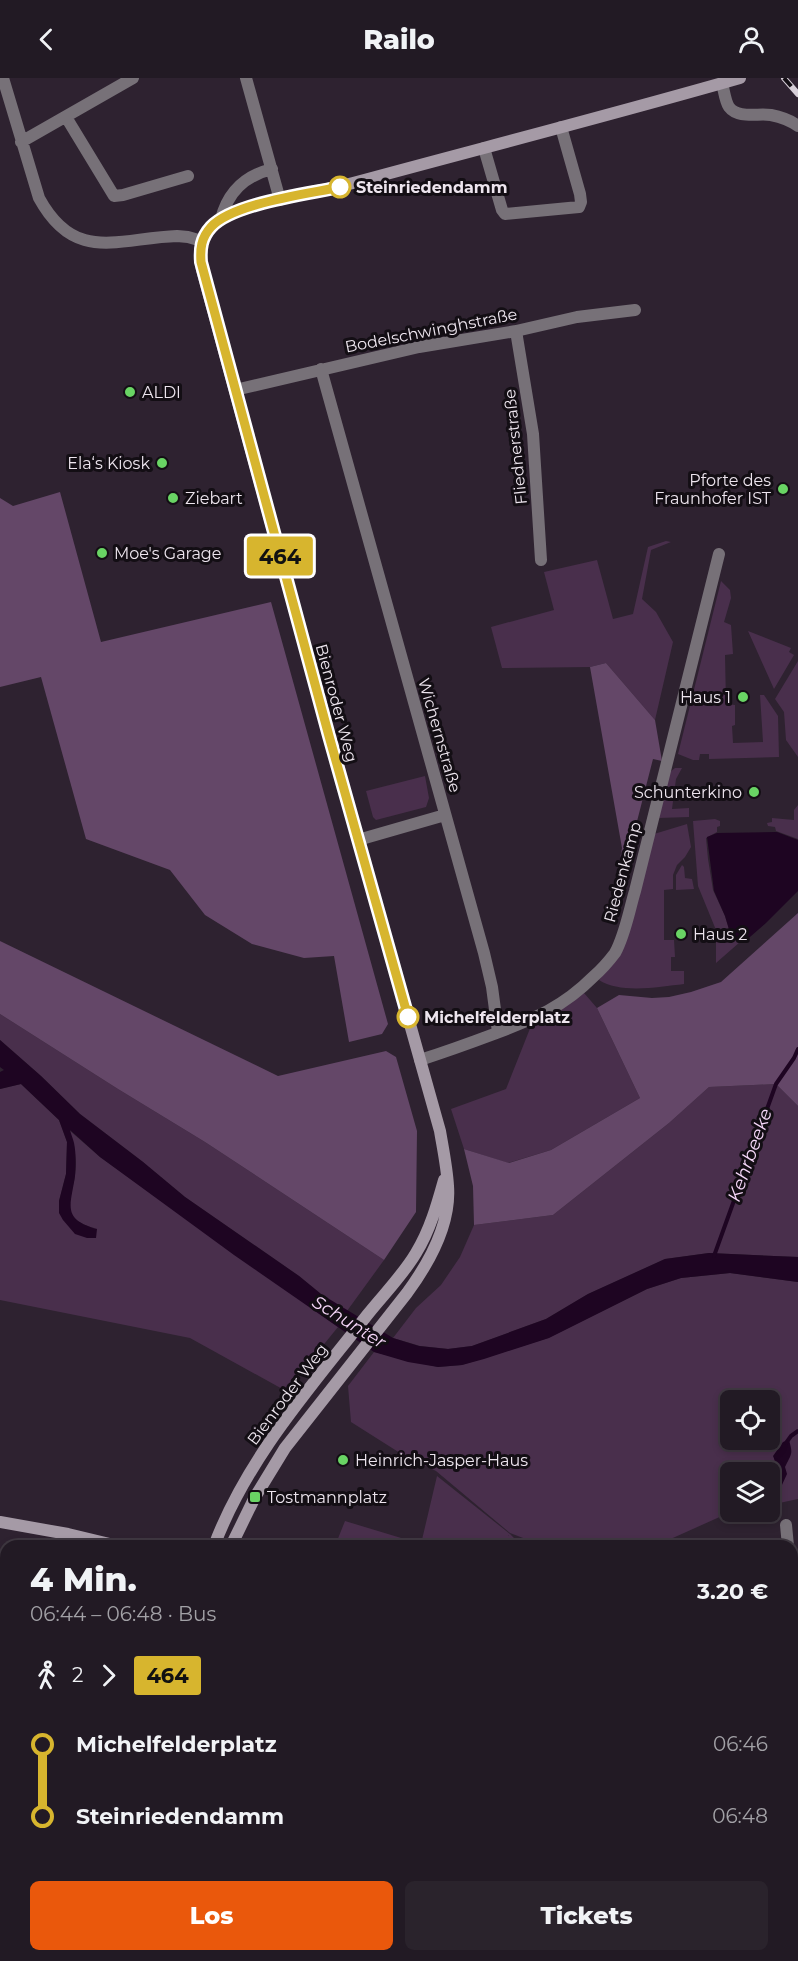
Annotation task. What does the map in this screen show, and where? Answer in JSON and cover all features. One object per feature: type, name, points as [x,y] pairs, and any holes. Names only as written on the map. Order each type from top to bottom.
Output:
[{"type":"main road","points":[[202,241],[208,231],[221,219],[243,210],[340,187],[740,78]]},
{"type":"main road","name":"Bienroder Weg","points":[[202,241],[200,253],[202,270],[440,1131],[448,1188],[447,1212],[439,1239],[419,1276],[297,1431],[271,1469],[234,1540]]},
{"type":"main road","name":"Bienroder Weg","points":[[217,1540],[241,1489],[264,1450],[291,1412],[411,1260],[426,1234],[446,1173]]},
{"type":"main road","points":[[0,1522],[90,1540]]},
{"type":"street","points":[[3,78],[35,188],[44,208],[65,230],[83,241],[94,243],[107,244],[177,236],[202,241]]},
{"type":"street","points":[[21,142],[133,78]]},
{"type":"street","points":[[246,78],[280,200]]},
{"type":"street","points":[[722,83],[727,103],[733,110],[744,114],[781,117],[798,126]]},
{"type":"street","points":[[66,117],[114,196],[188,176]]},
{"type":"street","points":[[484,148],[502,210],[505,213],[579,207],[580,194],[561,127]]},
{"type":"street","points":[[221,219],[230,195],[238,186],[260,172],[272,169]]},
{"type":"street","name":"Bodelschwinghstraße","points":[[235,390],[418,347],[516,331],[577,317],[635,310]]},
{"type":"street","name":"Fliednerstraße","points":[[516,331],[533,434],[541,560]]},
{"type":"street","name":"Wichernstraße","points":[[321,369],[492,987],[498,1032]]},
{"type":"street","name":"Riedenkamp","points":[[498,1032],[533,1019],[569,999],[615,953],[637,883],[719,554]]},
{"type":"street","points":[[358,840],[445,815]]},
{"type":"street","points":[[420,1060],[498,1032]]},
{"type":"street","points":[[786,1525],[787,1540]]},
{"type":"shaded area","points":[[60,492],[101,642],[271,602],[388,1024],[382,1034],[349,1042],[334,956],[304,958],[252,944],[205,915],[170,870],[86,839],[41,677],[0,687],[0,498],[13,506]]},
{"type":"shaded area","points":[[666,541],[671,542],[651,550],[642,599],[656,612],[673,642],[655,720],[606,663],[590,667],[502,668],[491,627],[554,610],[544,572],[597,560],[613,619],[633,614],[648,547]]},
{"type":"shaded area","points":[[721,581],[730,590],[731,598],[724,622],[731,625],[733,654],[725,655],[726,704],[735,705],[735,725],[732,726],[733,743],[763,742],[760,695],[764,695],[778,716],[779,757],[709,759],[709,754],[700,754],[699,760],[693,760],[678,754]]},
{"type":"shaded area","points":[[748,631],[791,648],[789,652],[794,655],[774,689]]},
{"type":"shaded area","points":[[798,661],[798,757],[786,740],[784,712],[775,699]]},
{"type":"shaded area","points":[[606,663],[655,720],[662,761],[653,759],[624,872],[611,912],[622,848],[590,667]]},
{"type":"shaded area","points":[[675,768],[682,768],[676,779],[672,809],[689,808],[689,817],[658,818],[670,772]]},
{"type":"shaded area","points":[[425,776],[429,798],[426,807],[376,820],[373,817],[366,791]]},
{"type":"shaded area","points":[[798,805],[798,839],[776,831],[775,827],[768,826],[767,823],[772,822],[772,818],[794,820],[794,810]]},
{"type":"shaded area","points":[[715,819],[720,821],[720,826],[717,827],[717,832],[706,838],[713,890],[731,936],[740,942],[716,963],[716,930],[698,886],[693,821]]},
{"type":"shaded area","points":[[687,824],[691,847],[677,865],[673,875],[673,889],[664,890],[664,940],[674,940],[675,957],[671,957],[671,971],[684,971],[684,984],[629,988],[618,987],[599,980],[619,954],[654,834]]},
{"type":"shaded area","points":[[682,865],[685,878],[692,879],[694,889],[676,890],[676,875]]},
{"type":"shaded area","points":[[798,913],[798,1106],[776,1084],[709,1087],[669,1123],[553,1215],[474,1225],[473,1186],[464,1149],[509,1163],[551,1150],[640,1098],[597,1008],[619,995],[669,997],[721,982]]},
{"type":"shaded area","points":[[0,941],[278,1076],[386,1051],[396,1057],[417,1131],[416,1212],[384,1260],[205,1142],[0,1014]]},
{"type":"shaded area","points":[[584,993],[597,1008],[640,1098],[551,1150],[508,1163],[464,1149],[451,1109],[506,1089],[531,1026]]},
{"type":"shaded area","points":[[0,1014],[205,1142],[384,1260],[347,1311],[185,1197],[80,1114],[0,1040]]},
{"type":"shaded area","points":[[21,1084],[59,1120],[67,1142],[66,1174],[59,1201],[63,1220],[97,1229],[78,1221],[70,1212],[69,1203],[76,1163],[74,1146],[68,1129],[100,1157],[338,1327],[286,1391],[190,1338],[0,1300],[0,1089]]},
{"type":"shaded area","points":[[776,1084],[798,1106],[798,1257],[709,1253],[665,1259],[588,1294],[546,1319],[472,1346],[448,1349],[420,1346],[393,1338],[416,1308],[441,1285],[460,1257],[474,1225],[553,1215],[669,1123],[709,1087]]},
{"type":"shaded area","points":[[730,1273],[798,1282],[798,1499],[780,1503],[780,1462],[720,1462],[720,1517],[668,1540],[528,1540],[510,1533],[436,1471],[400,1453],[351,1422],[348,1386],[374,1352],[438,1367],[462,1365],[548,1338],[647,1289],[681,1278]]},
{"type":"shaded area","points":[[437,1476],[516,1540],[422,1540]]},
{"type":"shaded area","points":[[345,1521],[408,1540],[337,1540]]},
{"type":"water","points":[[777,832],[798,840],[798,891],[743,943],[731,936],[714,891],[707,837],[717,833]]},
{"type":"water","name":"Schunter","points":[[0,1040],[80,1114],[185,1197],[299,1276],[321,1294],[393,1338],[419,1346],[448,1349],[472,1346],[546,1319],[588,1294],[665,1259],[709,1253],[798,1257],[798,1282],[730,1273],[681,1278],[647,1289],[549,1338],[462,1365],[438,1367],[408,1362],[374,1352],[234,1255],[100,1157],[70,1130],[76,1159],[71,1210],[78,1221],[97,1229],[96,1238],[75,1234],[59,1213],[59,1201],[66,1174],[67,1142],[59,1120],[21,1084],[0,1089],[0,1072],[4,1070],[0,1067]]},
{"type":"water","points":[[789,1440],[791,1454],[785,1467],[787,1474],[781,1487],[780,1462],[775,1462],[773,1456],[780,1450],[783,1442]]},
{"type":"waterway","name":"Kehrbeeke","points":[[714,1256],[776,1084],[798,1049]]},
{"type":"waterway","points":[[786,1443],[798,1431]]},
{"type":"railway","points":[[784,78],[798,94]]},
{"type":"bus line","name":"464","points":[[340,187],[266,203],[233,213],[212,226],[202,241],[200,253],[204,277],[408,1017]]},
{"type":"place","name":"Steinriedendamm","points":[[340,187]]},
{"type":"place","name":"ALDI","points":[[130,392]]},
{"type":"place","name":"Ela‘s Kiosk","points":[[162,463]]},
{"type":"place","name":"Pforte des Fraunhofer IST","points":[[783,489]]},
{"type":"place","name":"Ziebart","points":[[173,498]]},
{"type":"place","name":"Moe's Garage","points":[[102,553]]},
{"type":"place","name":"Haus 1","points":[[743,697]]},
{"type":"place","name":"Schunterkino","points":[[754,792]]},
{"type":"place","name":"Haus 2","points":[[681,934]]},
{"type":"place","name":"Michelfelderplatz","points":[[408,1017]]},
{"type":"place","name":"Heinrich-Jasper-Haus","points":[[343,1460]]},
{"type":"place","name":"Tostmannplatz","points":[[255,1497]]}]
